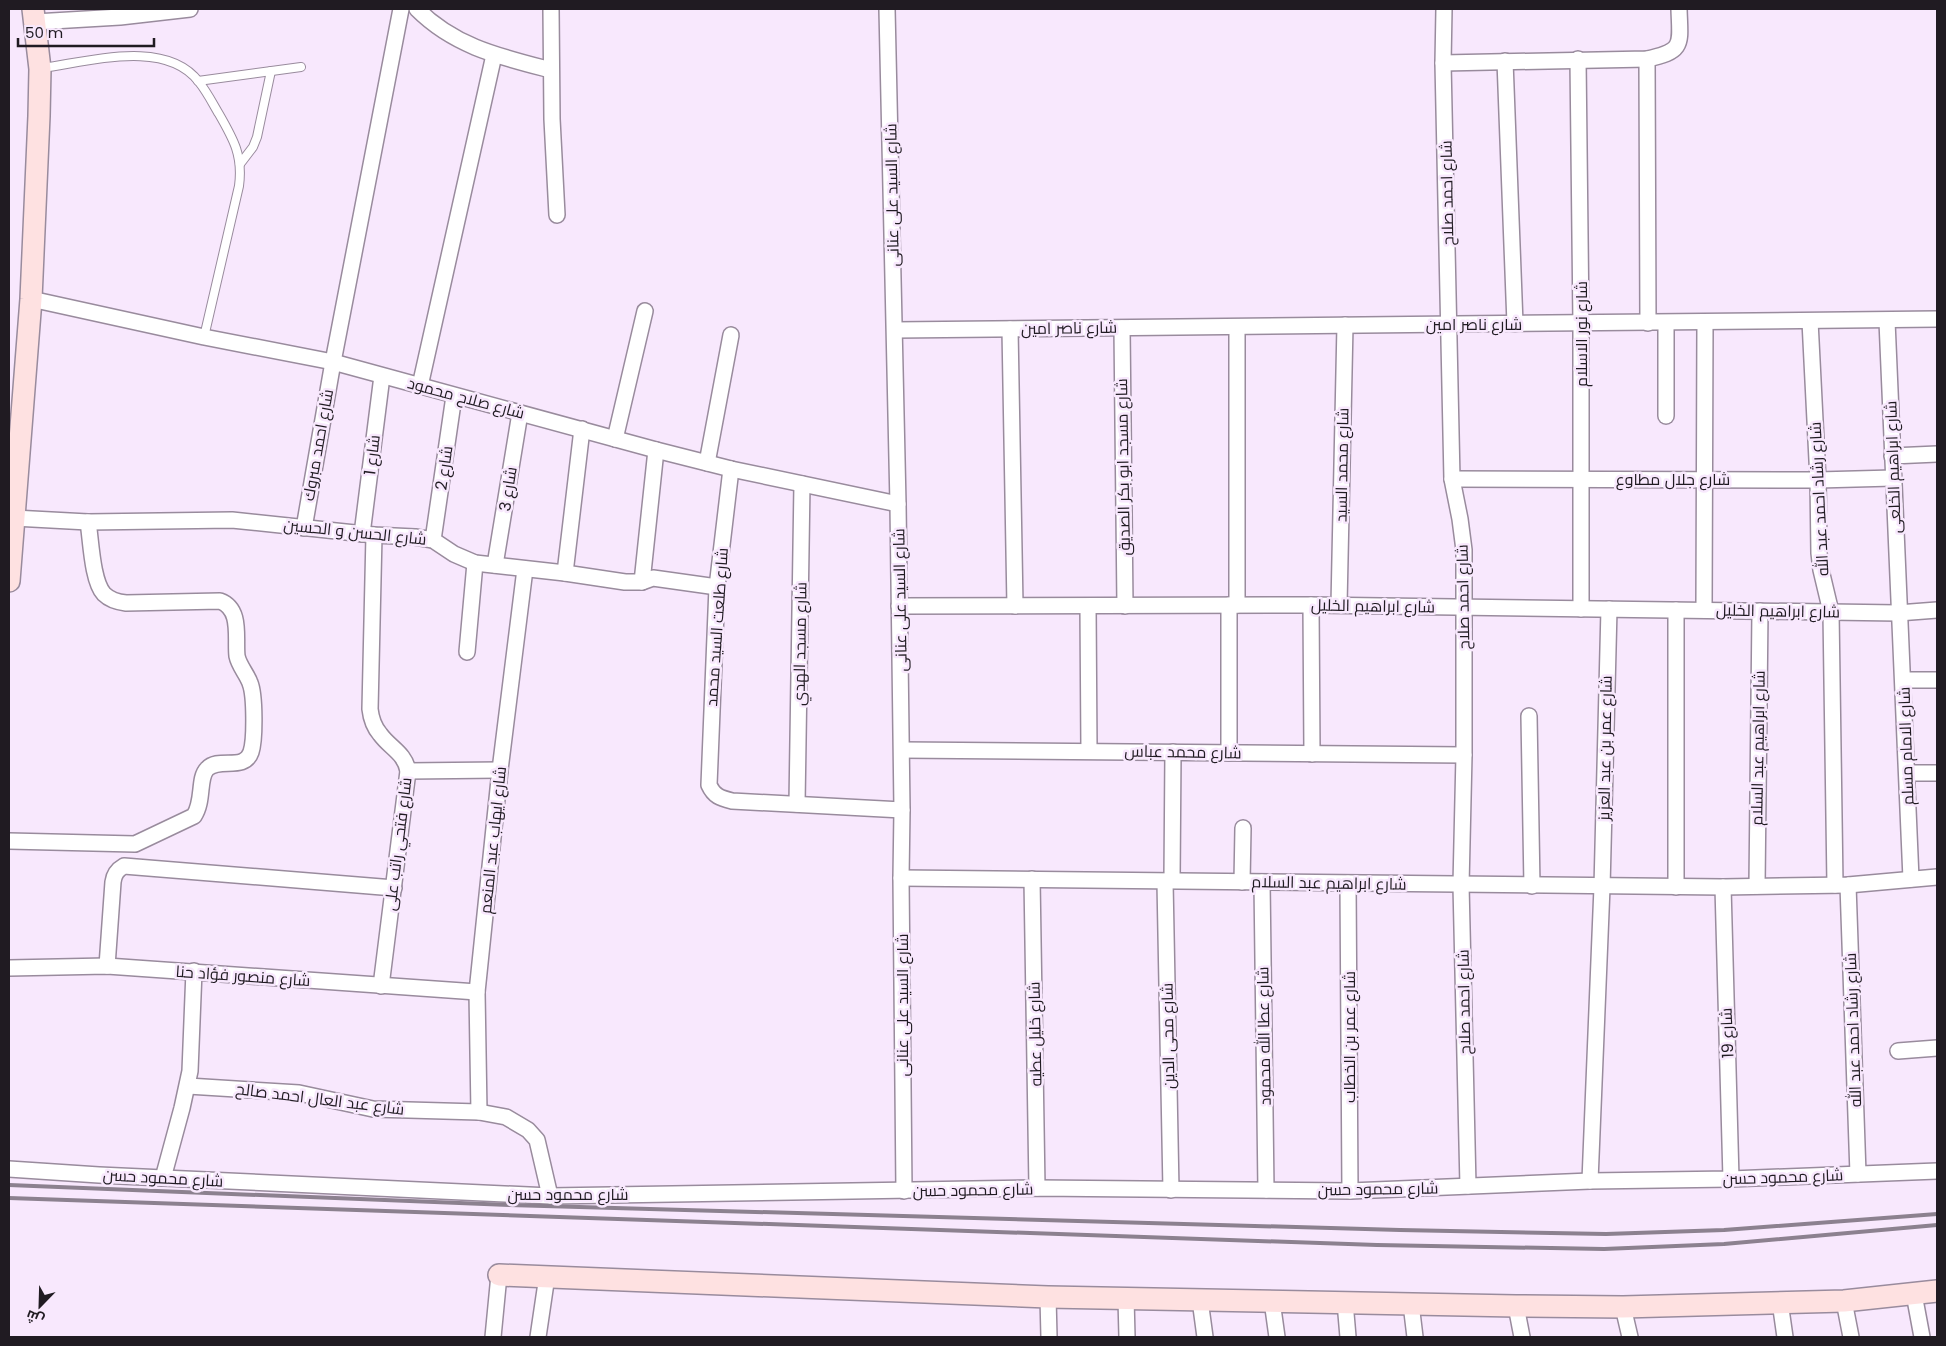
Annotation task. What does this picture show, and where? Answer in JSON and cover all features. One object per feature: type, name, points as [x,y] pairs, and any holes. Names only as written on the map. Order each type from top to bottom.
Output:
[{"type":"street","points":[[9,581],[31,299],[40,92],[40,69],[34,15],[120,17],[190,9]]},
{"type":"street","name":"شارع احمد مبروك","points":[[304,528],[333,362],[401,9]]},
{"type":"street","points":[[418,9],[445,31],[469,45],[494,56],[551,70]]},
{"type":"street","points":[[551,9],[551,70],[557,215]]},
{"type":"street","name":"شارع السيد على عنانى","points":[[887,9],[900,606],[904,1191]]},
{"type":"street","name":"شارع احمد صلاح","points":[[1444,9],[1443,63],[1452,478],[1464,550],[1464,755],[1461,885],[1468,1186]]},
{"type":"street","points":[[1443,63],[1646,59],[1665,55],[1676,48],[1680,37],[1679,9]]},
{"type":"street","points":[[420,386],[494,56]]},
{"type":"street","name":"شارع نور الاسلام","points":[[1578,59],[1581,324],[1581,609]]},
{"type":"street","points":[[1646,59],[1648,323]]},
{"type":"street","points":[[1505,61],[1515,324]]},
{"type":"street","name":"شارع صلاح محمود","points":[[31,299],[204,337],[333,362],[707,463],[898,504]]},
{"type":"street","points":[[615,439],[645,311]]},
{"type":"street","name":"شارع ناصر امين","points":[[895,330],[1937,319]]},
{"type":"street","name":"شارع رشاد احمد عبد الله","points":[[1810,321],[1821,570],[1831,612],[1841,885],[1858,1174]]},
{"type":"street","name":"شارع ابراهيم الخلعى","points":[[1887,321],[1898,613]]},
{"type":"street","points":[[1704,610],[1706,322]]},
{"type":"street","points":[[1666,323],[1666,416]]},
{"type":"street","name":"شارع محمد السيد","points":[[1339,605],[1345,325]]},
{"type":"street","points":[[1230,753],[1237,327]]},
{"type":"street","name":"شارع مسجد ابو بكر الصديق","points":[[1122,328],[1125,606]]},
{"type":"street","name":"شارع ناصر امين","points":[[1010,329],[1016,606]]},
{"type":"street","points":[[707,463],[730,335]]},
{"type":"street","name":"شارع 1","points":[[368,534],[382,376]]},
{"type":"street","name":"شارع 2","points":[[433,540],[454,396]]},
{"type":"street","name":"شارع 3","points":[[495,566],[520,413]]},
{"type":"street","points":[[564,573],[582,429]]},
{"type":"street","points":[[642,582],[656,450]]},
{"type":"street","points":[[1892,456],[1937,454]]},
{"type":"street","name":"شارع طلعت السيد محمد","points":[[731,469],[717,587],[709,785],[713,793],[722,799],[797,804]]},
{"type":"street","name":"شارع جلال مطاوع","points":[[1452,478],[1818,480],[1893,478]]},
{"type":"street","name":"شارع مسجد الهدي","points":[[797,804],[802,484]]},
{"type":"street","name":"شارع الحسن و الحسين","points":[[14,518],[88,522],[232,520],[415,537],[433,540],[454,554],[475,563],[625,582],[642,582],[653,578],[717,587]]},
{"type":"street","points":[[9,841],[135,844],[194,816],[199,808],[204,774],[207,769],[217,764],[244,761],[251,752],[253,696],[250,681],[242,669],[237,656],[235,617],[230,607],[220,601],[126,603],[111,599],[101,589],[98,582],[88,522]]},
{"type":"street","name":"شارع فتحي راتب على","points":[[368,534],[370,709],[378,733],[405,760],[408,771],[381,986]]},
{"type":"street","points":[[467,652],[475,563]]},
{"type":"street","name":"شارع ايهاب عبد المنعم","points":[[479,1112],[477,992],[500,770],[525,569]]},
{"type":"street","points":[[1311,605],[1312,754]]},
{"type":"street","name":"شارع ابراهيم الخليل","points":[[900,606],[1339,605],[1898,613],[1937,610]]},
{"type":"street","points":[[1088,606],[1089,751]]},
{"type":"street","name":"شارع عمر بن عبد العزيز","points":[[1590,1181],[1602,887],[1609,609]]},
{"type":"street","points":[[1676,610],[1676,887]]},
{"type":"street","name":"شارع ابراهيم عبد السلام","points":[[1757,886],[1760,611]]},
{"type":"street","name":"شارع الامام مسلم","points":[[1898,613],[1904,680],[1911,880]]},
{"type":"street","points":[[1904,680],[1937,680]]},
{"type":"street","points":[[1529,716],[1532,886]]},
{"type":"street","name":"شارع محمد عباس","points":[[902,750],[1464,755]]},
{"type":"street","name":"شارع محى الدين","points":[[1171,1190],[1168,881],[1173,752]]},
{"type":"street","points":[[408,771],[500,770]]},
{"type":"street","points":[[1907,773],[1937,773]]},
{"type":"street","points":[[797,804],[902,810]]},
{"type":"street","points":[[1242,882],[1243,828]]},
{"type":"street","points":[[107,966],[114,875],[118,869],[124,866],[394,888]]},
{"type":"street","name":"شارع ابراهيم عبد السلام","points":[[901,878],[1723,887],[1841,885],[1937,877]]},
{"type":"street","name":"شارع خليل عطيه","points":[[1032,879],[1037,1188]]},
{"type":"street","name":"شارع عطا الله محمود","points":[[1262,882],[1266,1190]]},
{"type":"street","name":"شارع عمر بن الخطاب","points":[[1348,883],[1350,1191]]},
{"type":"street","name":"شارع 19","points":[[1723,887],[1731,1179]]},
{"type":"street","name":"شارع منصور فؤاد حنا","points":[[9,968],[107,966],[477,992]]},
{"type":"street","points":[[163,1178],[188,1086],[194,971]]},
{"type":"street","points":[[1898,1051],[1937,1048]]},
{"type":"street","name":"شارع عبد العال احمد صالح","points":[[188,1086],[299,1094],[373,1109],[479,1112],[506,1117],[528,1130],[536,1140],[550,1196]]},
{"type":"street","name":"شارع محمود حسن","points":[[9,1169],[550,1196],[1037,1188],[1350,1191],[1590,1181],[1731,1179],[1937,1171]]},
{"type":"street","points":[[493,1337],[499,1274],[1048,1296],[1516,1306],[1623,1307],[1844,1301],[1937,1291]]},
{"type":"street","points":[[538,1337],[547,1276]]},
{"type":"street","points":[[1914,1294],[1922,1337]]},
{"type":"street","points":[[1048,1296],[1048,1337]]},
{"type":"street","points":[[1126,1298],[1127,1337]]},
{"type":"street","points":[[1200,1300],[1205,1337]]},
{"type":"street","points":[[1272,1301],[1277,1337]]},
{"type":"street","points":[[1844,1301],[1851,1337]]},
{"type":"street","points":[[1345,1302],[1348,1337]]},
{"type":"street","points":[[1780,1302],[1785,1337]]},
{"type":"street","points":[[1411,1304],[1415,1337]]},
{"type":"street","points":[[1516,1306],[1522,1337]]},
{"type":"street","points":[[1623,1307],[1630,1337]]},
{"type":"lane","points":[[40,69],[135,55],[153,56],[170,61],[185,69],[198,80],[234,139],[240,164],[239,186],[204,337]]},
{"type":"lane","points":[[198,80],[301,67]]},
{"type":"lane","points":[[240,164],[253,147],[257,136],[271,71]]},
{"type":"railway","points":[[9,1185],[509,1205],[1606,1234],[1724,1230],[1937,1214]]},
{"type":"railway","points":[[9,1198],[1377,1245],[1604,1249],[1724,1244],[1937,1225]]}]
